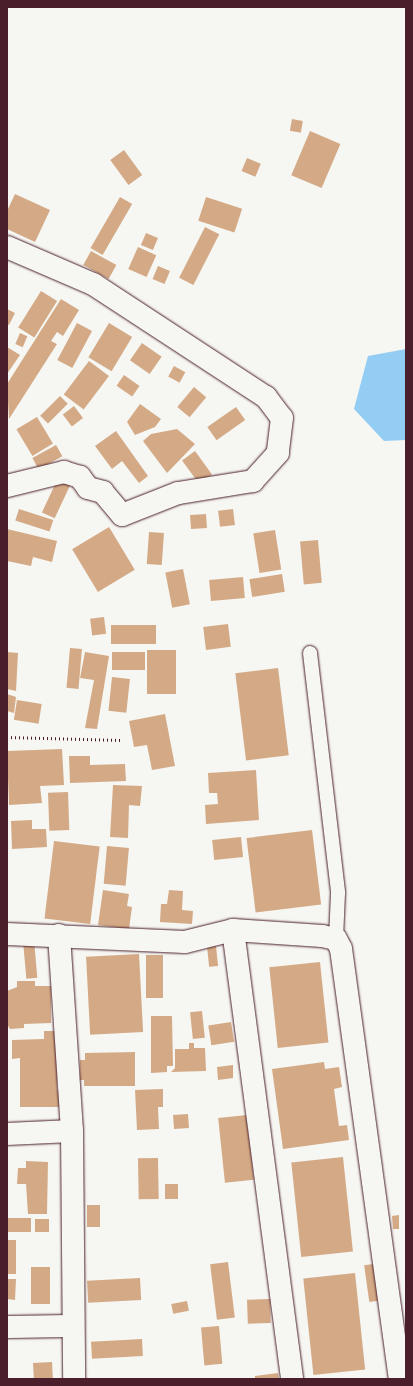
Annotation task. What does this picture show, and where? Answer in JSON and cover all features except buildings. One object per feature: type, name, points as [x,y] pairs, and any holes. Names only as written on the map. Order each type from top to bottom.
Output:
[{"type":"street","points":[[7,247],[93,284],[266,397],[282,418],[278,453],[253,481],[178,493],[122,515],[103,492],[88,488],[80,477],[64,472],[7,486]]},
{"type":"street","points":[[233,930],[292,1379]]},
{"type":"street","points":[[7,934],[59,935],[185,942],[233,930],[336,939],[341,949],[400,1379]]},
{"type":"street","points":[[59,935],[72,1131],[72,1326],[74,1379]]},
{"type":"street","points":[[7,1134],[72,1131]]},
{"type":"street","points":[[7,1327],[72,1326]]},
{"type":"lane","points":[[310,653],[338,893],[336,939]]},
{"type":"path","points":[[7,738],[122,740]]},
{"type":"water","points":[[406,349],[406,440],[384,441],[354,409],[368,356]]}]
